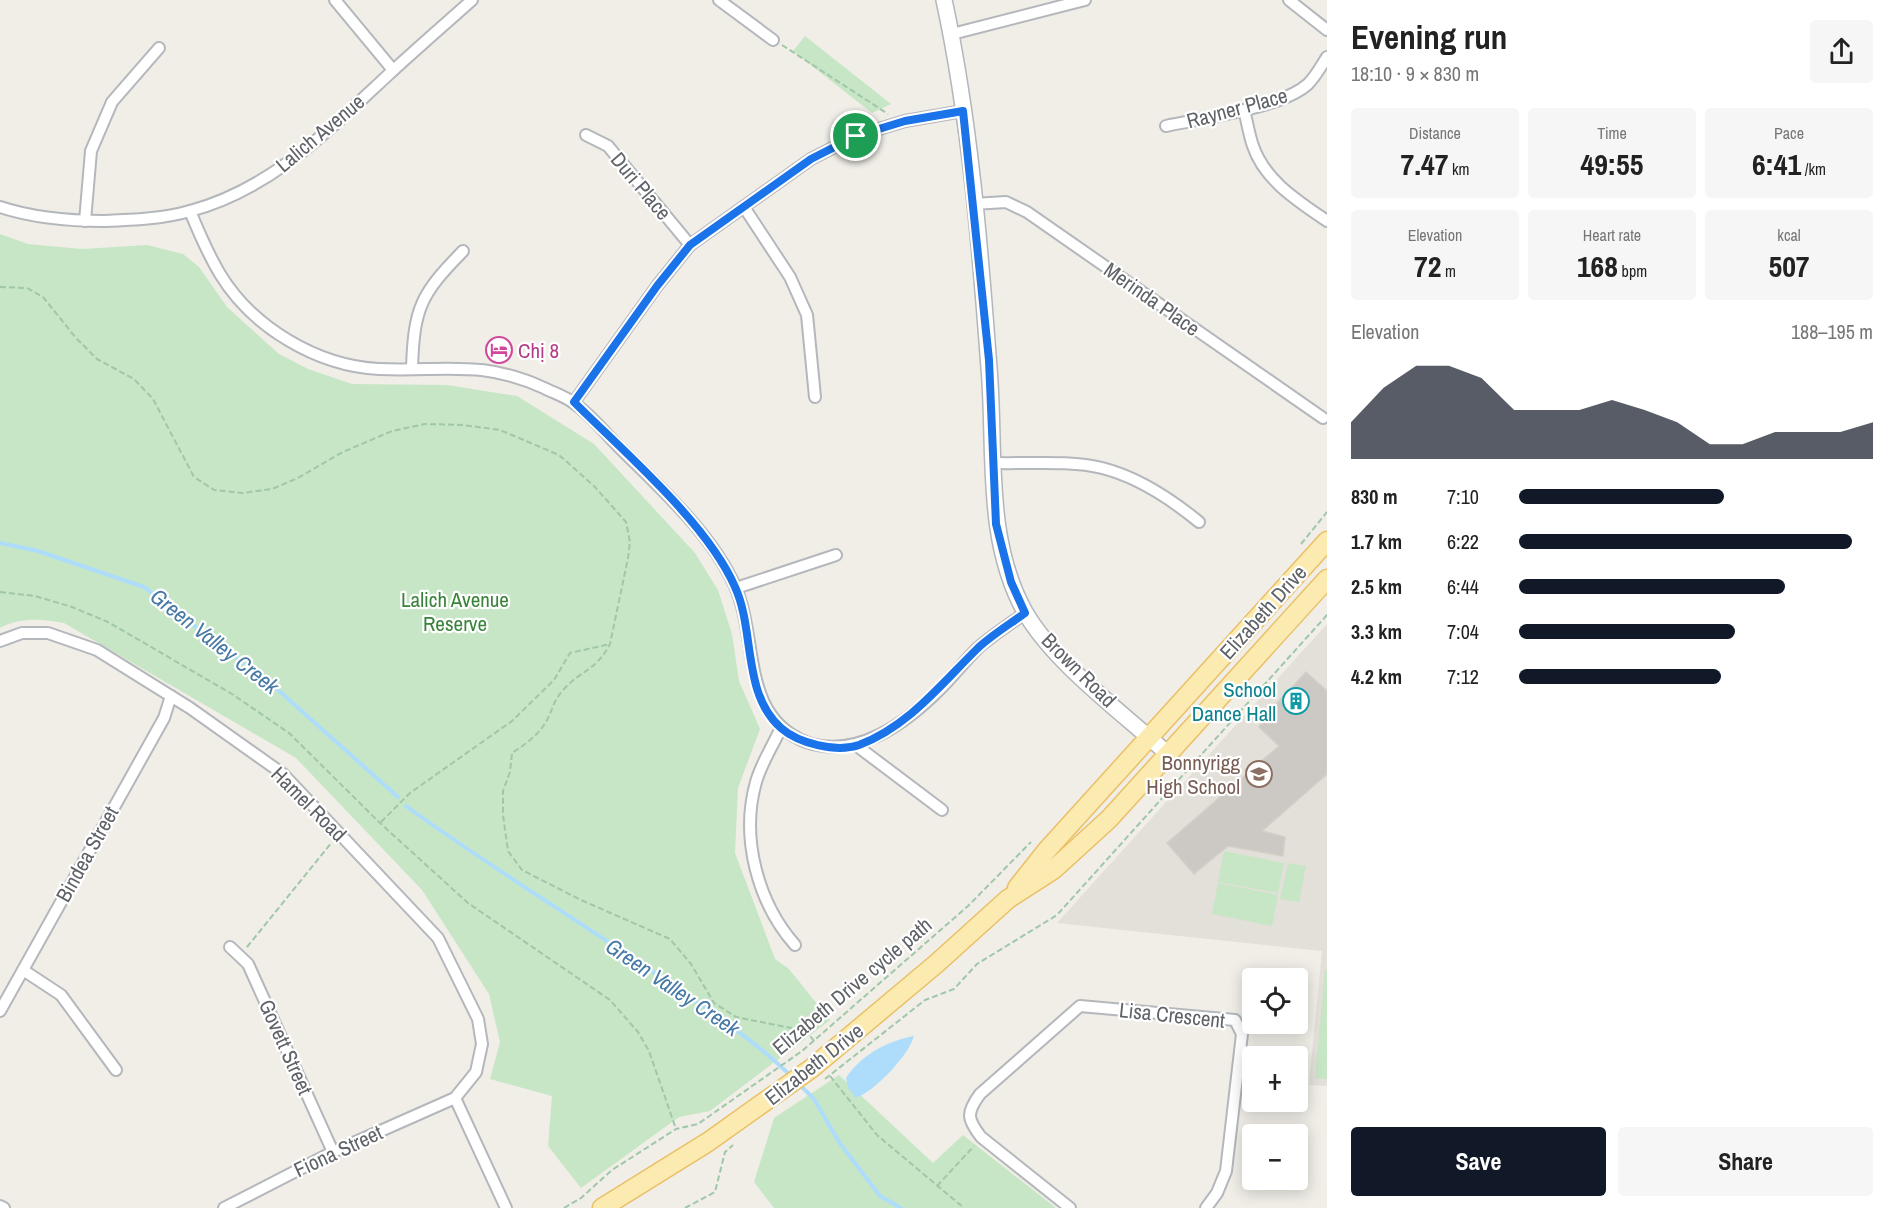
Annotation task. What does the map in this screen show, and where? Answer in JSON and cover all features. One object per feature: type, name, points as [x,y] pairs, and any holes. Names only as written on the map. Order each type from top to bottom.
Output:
[{"type":"main road","name":"Elizabeth Drive","points":[[1008,899],[1047,850],[1327,541]]},
{"type":"main road","name":"Elizabeth Drive","points":[[602,1208],[665,1170],[812,1068],[936,964],[1008,899],[1053,870],[1087,840],[1169,755],[1327,579]]},
{"type":"street","points":[[335,0],[393,70]]},
{"type":"street","name":"Lalich Avenue","points":[[0,207],[40,217],[85,221],[130,220],[190,212],[239,192],[294,159],[472,0]]},
{"type":"street","points":[[719,0],[773,40]]},
{"type":"street","name":"Brown Road","points":[[944,0],[952,34],[963,111],[989,360],[996,524],[1000,548],[1011,582],[1025,613],[1063,658],[1169,755]]},
{"type":"street","points":[[952,34],[1085,0]]},
{"type":"street","points":[[1289,0],[1327,30]]},
{"type":"street","points":[[85,221],[91,151],[112,102],[159,48]]},
{"type":"street","name":"Rayner Place","points":[[1166,126],[1244,110],[1292,95],[1312,79],[1327,57]]},
{"type":"street","points":[[1244,110],[1253,147],[1269,174],[1287,193],[1327,221]]},
{"type":"street","points":[[574,402],[657,286],[690,245],[811,159],[856,136],[900,122],[963,111]]},
{"type":"street","name":"Duri Place","points":[[586,135],[608,146],[690,245]]},
{"type":"street","name":"Merinda Place","points":[[973,204],[1006,202],[1027,212],[1323,418]]},
{"type":"street","points":[[744,207],[790,278],[807,315],[815,397]]},
{"type":"street","points":[[190,212],[221,276],[240,301],[267,326],[326,358],[377,369],[456,366],[485,369],[531,382],[574,402],[690,521],[720,559],[736,588],[749,637],[756,683],[767,710],[781,728],[808,742],[837,747],[857,746],[894,726],[937,693],[979,647],[1025,613]]},
{"type":"street","points":[[412,368],[416,319],[422,299],[433,281],[463,251]]},
{"type":"street","points":[[995,463],[1101,468],[1136,481],[1173,500],[1199,522]]},
{"type":"street","points":[[736,588],[836,555]]},
{"type":"street","name":"Hamel Road","points":[[0,641],[22,633],[48,633],[98,650],[171,696],[283,774],[438,938],[478,1019],[482,1044],[476,1072],[455,1098]]},
{"type":"street","name":"Bindea Street","points":[[0,1011],[164,718],[171,696]]},
{"type":"street","points":[[781,728],[756,781],[750,818],[751,851],[761,886],[778,926],[795,945]]},
{"type":"street","points":[[857,746],[942,810]]},
{"type":"street","name":"Govett Street","points":[[230,947],[248,964],[333,1152]]},
{"type":"street","points":[[23,970],[61,995],[116,1070]]},
{"type":"street","name":"Lisa Crescent","points":[[981,1137],[970,1123],[970,1113],[980,1094],[1080,1006],[1235,1020],[1242,1034],[1226,1171],[1218,1193],[1206,1208]]},
{"type":"street","points":[[455,1098],[506,1208]]},
{"type":"street","name":"Fiona Street","points":[[224,1208],[333,1152],[455,1098]]},
{"type":"street","points":[[981,1137],[1070,1208]]},
{"type":"path","points":[[773,40],[900,122]]},
{"type":"path","points":[[0,287],[27,288],[43,297],[76,338],[98,359],[134,379],[153,399],[194,477],[214,490],[242,494],[272,489],[298,478],[343,452],[392,431],[425,424],[463,425],[500,430],[559,455],[596,487],[626,522],[629,550],[610,644],[603,659],[589,672],[567,686],[552,702],[545,724],[528,742],[512,753],[510,772],[503,791],[508,851],[522,870],[581,900],[670,939],[691,964],[714,1004],[736,1017],[806,1031],[814,1041]]},
{"type":"path","points":[[0,592],[35,596],[72,607],[108,622],[232,693],[289,733],[380,823],[468,903],[610,1000],[638,1032],[649,1051],[676,1129]]},
{"type":"path","points":[[380,823],[410,793],[512,721],[554,680],[570,653],[610,644]]},
{"type":"path","points":[[240,956],[339,833]]},
{"type":"path","name":"Elizabeth Drive cycle path","points":[[564,1208],[581,1198],[612,1170],[676,1129],[698,1124],[754,1087],[802,1051],[968,906],[1038,836]]},
{"type":"path","points":[[830,1076],[877,1135],[964,1208]]},
{"type":"path","points":[[937,1186],[981,1137]]},
{"type":"path","points":[[685,1208],[715,1192],[725,1152],[739,1141]]},
{"type":"shaded area","name":"Bonnyrigg High School","points":[[1327,624],[1327,1086],[1309,1085],[1322,951],[1057,923]]},
{"type":"green space","points":[[805,36],[891,104],[872,113],[793,51]]},
{"type":"green space","name":"Lalich Avenue Reserve","points":[[0,234],[28,244],[82,249],[147,245],[183,254],[199,267],[227,307],[279,354],[308,369],[352,384],[447,385],[517,396],[594,444],[695,553],[718,590],[732,634],[739,681],[760,729],[738,788],[735,853],[775,959],[789,969],[830,1020],[710,1111],[679,1117],[581,1188],[548,1146],[552,1096],[490,1079],[500,1042],[489,994],[422,890],[296,758],[64,623],[31,620],[15,622],[0,628]]},
{"type":"green space","points":[[1224,851],[1284,863],[1278,893],[1218,882]]},
{"type":"green space","points":[[1288,863],[1306,866],[1299,902],[1280,899]]},
{"type":"green space","points":[[1218,883],[1278,895],[1272,926],[1212,914]]},
{"type":"green space","points":[[1325,970],[1327,970],[1327,1079],[1315,1078]]},
{"type":"green space","points":[[839,1075],[933,1163],[963,1135],[1056,1208],[774,1208],[754,1182],[774,1118]]},
{"type":"water","points":[[914,1036],[906,1053],[890,1072],[856,1098],[848,1088],[846,1078],[859,1062],[885,1045]]},
{"type":"building","points":[[1306,672],[1327,691],[1327,774],[1262,831],[1285,837],[1283,856],[1228,846],[1194,874],[1167,843],[1279,746],[1259,727],[1269,715],[1267,714]]},
{"type":"waterway","name":"Green Valley Creek","points":[[0,543],[38,551],[144,587],[278,690],[398,797]]},
{"type":"waterway","name":"Green Valley Creek","points":[[406,806],[705,1008],[749,1040],[791,1076]]},
{"type":"waterway","name":"Green Valley Creek","points":[[798,1083],[814,1099],[839,1142],[880,1196],[901,1208]]},
{"type":"place","name":"Chị 8","points":[[499,350]]},
{"type":"place","name":"School Dance Hall","points":[[1296,701]]},
{"type":"place","name":"Bonnyrigg High School","points":[[1259,774]]},
{"type":"route","points":[[963,111],[989,360],[996,524],[1000,548],[1011,582],[1025,613],[979,647],[937,693],[894,726],[857,746],[837,747],[808,742],[781,728],[767,710],[756,683],[749,637],[736,588],[720,559],[690,521],[574,402],[657,286],[690,245],[811,159],[856,136],[905,121],[963,111]]}]
